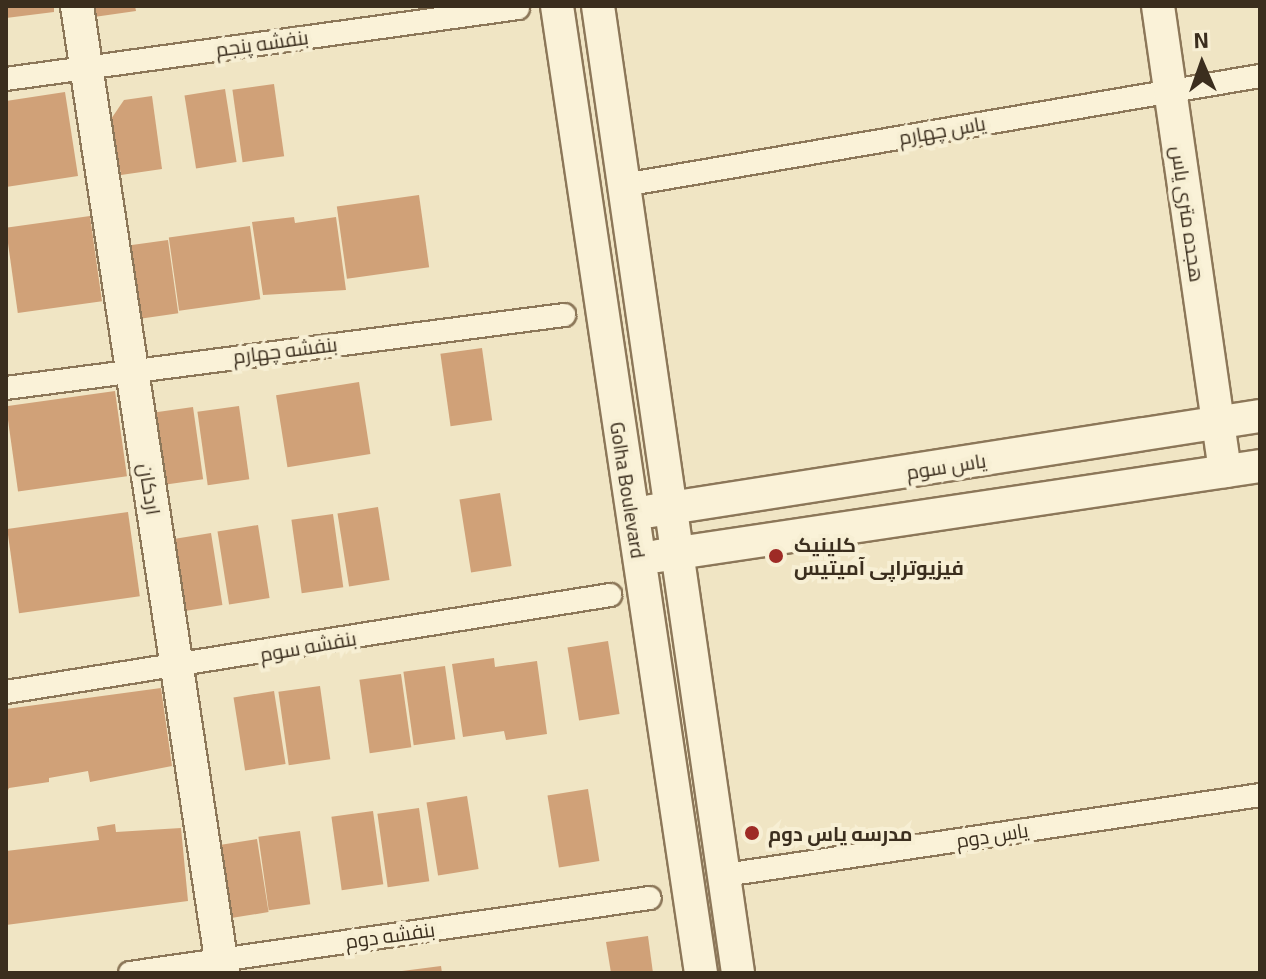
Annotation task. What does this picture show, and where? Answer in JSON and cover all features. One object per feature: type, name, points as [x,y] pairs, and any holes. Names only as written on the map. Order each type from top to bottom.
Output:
[{"type":"street","name":"اردکان","points":[[77,6],[222,966]]},
{"type":"street","name":"Golha Boulevard","points":[[557,6],[701,973]]},
{"type":"street","name":"Golha Boulevard","points":[[598,6],[738,973]]},
{"type":"street","name":"هجده متری یاس","points":[[1158,6],[1225,471]]},
{"type":"street","name":"بنفشه پنجم","points":[[6,79],[518,8]]},
{"type":"street","name":"یاس چهارم","points":[[624,185],[1260,76]]},
{"type":"street","name":"بنفشه چهارم","points":[[6,388],[132,369],[564,315]]},
{"type":"street","name":"یاس سوم","points":[[631,513],[673,509],[1260,416]]},
{"type":"street","points":[[639,558],[1260,466]]},
{"type":"street","name":"بنفشه سوم","points":[[6,692],[177,669],[610,595]]},
{"type":"street","name":"یاس دوم","points":[[725,875],[1260,795]]},
{"type":"street","name":"بنفشه دوم","points":[[130,973],[222,966],[650,898]]},
{"type":"building","points":[[6,6],[54,6],[54,12],[6,18]]},
{"type":"building","points":[[93,6],[135,6],[136,11],[94,17]]},
{"type":"building","points":[[274,84],[284,156],[243,162],[232,90]]},
{"type":"building","points":[[225,89],[237,162],[196,169],[185,95]]},
{"type":"building","points":[[65,92],[78,176],[6,187],[6,101]]},
{"type":"building","points":[[152,96],[162,169],[121,175],[111,119],[124,100]]},
{"type":"building","points":[[419,195],[429,267],[347,279],[337,207]]},
{"type":"building","points":[[90,216],[102,301],[18,313],[6,228]]},
{"type":"building","points":[[294,217],[295,223],[336,217],[346,290],[263,295],[252,222]]},
{"type":"building","points":[[250,226],[260,299],[179,311],[169,237]]},
{"type":"building","points":[[168,240],[178,313],[137,319],[126,246]]},
{"type":"building","points":[[482,348],[492,420],[451,426],[440,354]]},
{"type":"building","points":[[359,382],[370,454],[287,467],[276,395]]},
{"type":"building","points":[[115,391],[127,476],[18,491],[6,406]]},
{"type":"building","points":[[239,406],[249,479],[208,485],[197,412]]},
{"type":"building","points":[[193,407],[203,479],[163,485],[152,413]]},
{"type":"building","points":[[500,493],[512,566],[471,573],[460,499]]},
{"type":"building","points":[[378,507],[390,580],[349,587],[338,513]]},
{"type":"building","points":[[128,512],[140,596],[19,613],[7,529]]},
{"type":"building","points":[[333,514],[343,587],[302,593],[291,520]]},
{"type":"building","points":[[258,525],[270,598],[229,605],[218,531]]},
{"type":"building","points":[[211,533],[222,605],[182,612],[171,539]]},
{"type":"building","points":[[608,641],[620,714],[579,721],[568,647]]},
{"type":"building","points":[[494,658],[495,667],[537,661],[547,734],[506,740],[504,731],[463,737],[452,664]]},
{"type":"building","points":[[445,666],[455,739],[414,745],[403,672]]},
{"type":"building","points":[[401,674],[411,747],[370,753],[359,680]]},
{"type":"building","points":[[320,686],[330,759],[289,765],[278,692]]},
{"type":"building","points":[[161,688],[172,766],[90,782],[88,771],[49,778],[49,782],[9,788],[6,794],[6,709]]},
{"type":"building","points":[[274,691],[286,764],[245,771],[234,697]]},
{"type":"building","points":[[588,789],[599,861],[559,868],[548,795]]},
{"type":"building","points":[[467,796],[479,869],[438,876],[427,802]]},
{"type":"building","points":[[419,808],[429,881],[388,887],[377,814]]},
{"type":"building","points":[[373,811],[383,884],[342,890],[331,817]]},
{"type":"building","points":[[115,824],[116,832],[181,828],[188,901],[6,925],[6,851],[99,840],[97,827]]},
{"type":"building","points":[[300,831],[310,904],[269,910],[258,837]]},
{"type":"building","points":[[257,839],[269,912],[228,919],[217,845]]},
{"type":"building","points":[[648,936],[653,973],[611,973],[606,942]]},
{"type":"building","points":[[441,966],[442,973],[402,973],[402,971]]},
{"type":"place","name":"کلینیک فیزیوتراپی آمیتیس","points":[[776,556]]},
{"type":"place","name":"مدرسه یاس دوم","points":[[752,833]]}]
